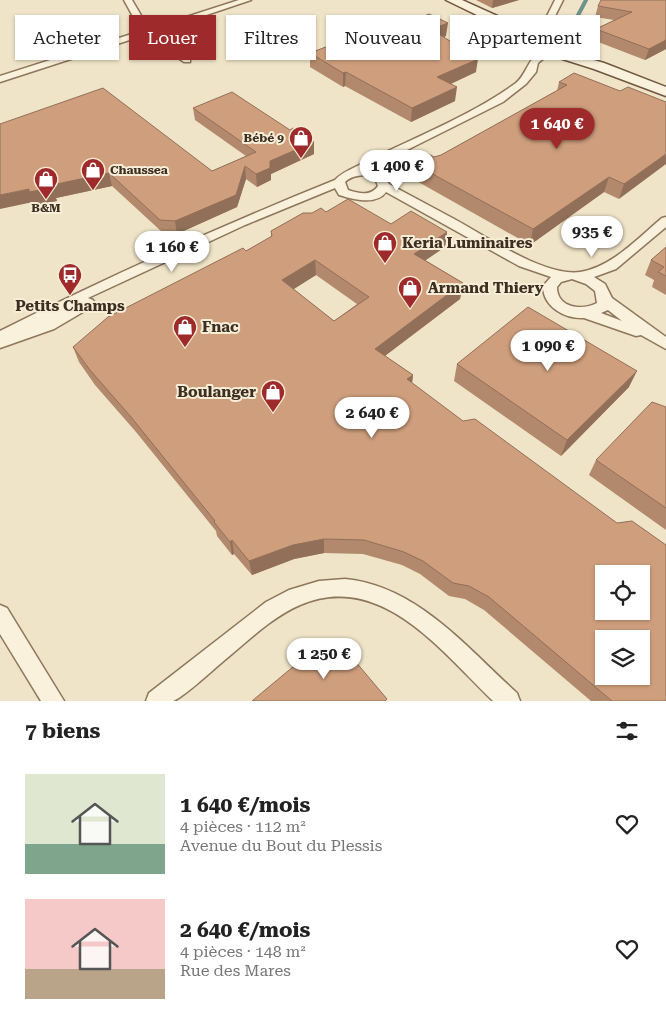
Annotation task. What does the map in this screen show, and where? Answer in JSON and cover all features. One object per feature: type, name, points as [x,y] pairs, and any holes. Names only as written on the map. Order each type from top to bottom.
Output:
[{"type":"street","points":[[128,0],[136,15]]},
{"type":"street","points":[[200,15],[247,0]]},
{"type":"street","points":[[452,0],[485,15]]},
{"type":"street","points":[[552,15],[559,0]]},
{"type":"street","points":[[0,78],[129,37]]},
{"type":"street","points":[[341,187],[346,176],[358,172],[371,163],[499,100],[514,90],[531,72],[534,62],[538,60]]},
{"type":"street","points":[[581,60],[666,92]]},
{"type":"street","points":[[376,175],[382,166],[403,147]]},
{"type":"street","points":[[358,172],[376,175],[381,178],[384,186],[524,263],[563,276],[581,276],[611,266],[666,221]]},
{"type":"street","points":[[374,196],[383,190],[384,186]]},
{"type":"street","points":[[0,337],[80,296],[277,206],[303,198],[341,187],[361,198],[374,196],[426,209]]},
{"type":"street","points":[[0,344],[49,325],[178,252]]},
{"type":"street","points":[[524,263],[548,289],[550,296],[556,304],[565,310],[588,314],[652,336],[666,344]]},
{"type":"street","points":[[588,314],[598,311],[604,306],[604,294],[611,266]]},
{"type":"street","points":[[548,289],[556,279],[563,276]]},
{"type":"street","points":[[581,276],[593,281],[604,294],[652,336]]},
{"type":"street","points":[[157,701],[274,609],[296,597],[319,590],[345,588],[364,590],[388,598],[406,608],[429,626],[509,701]]},
{"type":"street","points":[[0,615],[53,701]]},
{"type":"building","points":[[601,0],[666,0],[666,40],[649,49],[600,31],[600,27],[632,12],[598,6]]},
{"type":"building","points":[[440,19],[448,23],[440,26]]},
{"type":"building","points":[[440,35],[450,41],[450,60],[476,60],[437,77],[457,87],[412,108],[346,72],[343,73],[316,57],[316,51],[326,47],[326,60],[440,60]]},
{"type":"building","points":[[574,73],[620,91],[628,87],[666,102],[666,154],[624,184],[609,177],[533,229],[407,160],[422,151],[434,157],[441,155],[567,85],[559,82]]},
{"type":"building","points":[[103,88],[212,171],[256,152],[193,108],[232,92],[290,130],[293,128],[314,142],[270,161],[270,168],[256,174],[245,166],[236,195],[175,221],[160,220],[109,173],[52,185],[52,188],[29,192],[29,189],[0,195],[0,124]]},
{"type":"building","points":[[348,199],[391,224],[411,211],[447,232],[414,254],[463,283],[375,349],[413,375],[407,379],[463,421],[475,419],[617,523],[632,521],[666,545],[666,701],[612,701],[489,597],[469,586],[453,583],[423,561],[404,552],[364,540],[324,539],[293,545],[249,561],[232,540],[230,542],[73,347],[108,317],[243,248],[246,251],[272,236],[271,231],[303,213],[312,213],[321,208],[326,212]],"holes":[[[315,260],[369,297],[334,321],[282,280]]]},
{"type":"building","points":[[666,247],[666,276],[658,272],[664,267],[651,260]]},
{"type":"building","points":[[528,307],[637,371],[567,440],[457,364]]},
{"type":"building","points":[[652,402],[666,407],[666,508],[596,460]]},
{"type":"building","points":[[339,642],[387,699],[385,701],[252,701],[312,651]]},
{"type":"waterway","points":[[578,15],[586,0]]},
{"type":"place","name":"Bébé 9","points":[[301,159]]},
{"type":"place","name":"Chaussea","points":[[93,191]]},
{"type":"place","name":"B&M","points":[[46,200]]},
{"type":"place","name":"Keria Luminaires","points":[[385,264]]},
{"type":"place","name":"Petits Champs","points":[[70,296]]},
{"type":"place","name":"Armand Thiery","points":[[410,309]]},
{"type":"place","name":"Fnac","points":[[185,348]]},
{"type":"place","name":"Boulanger","points":[[273,413]]}]
